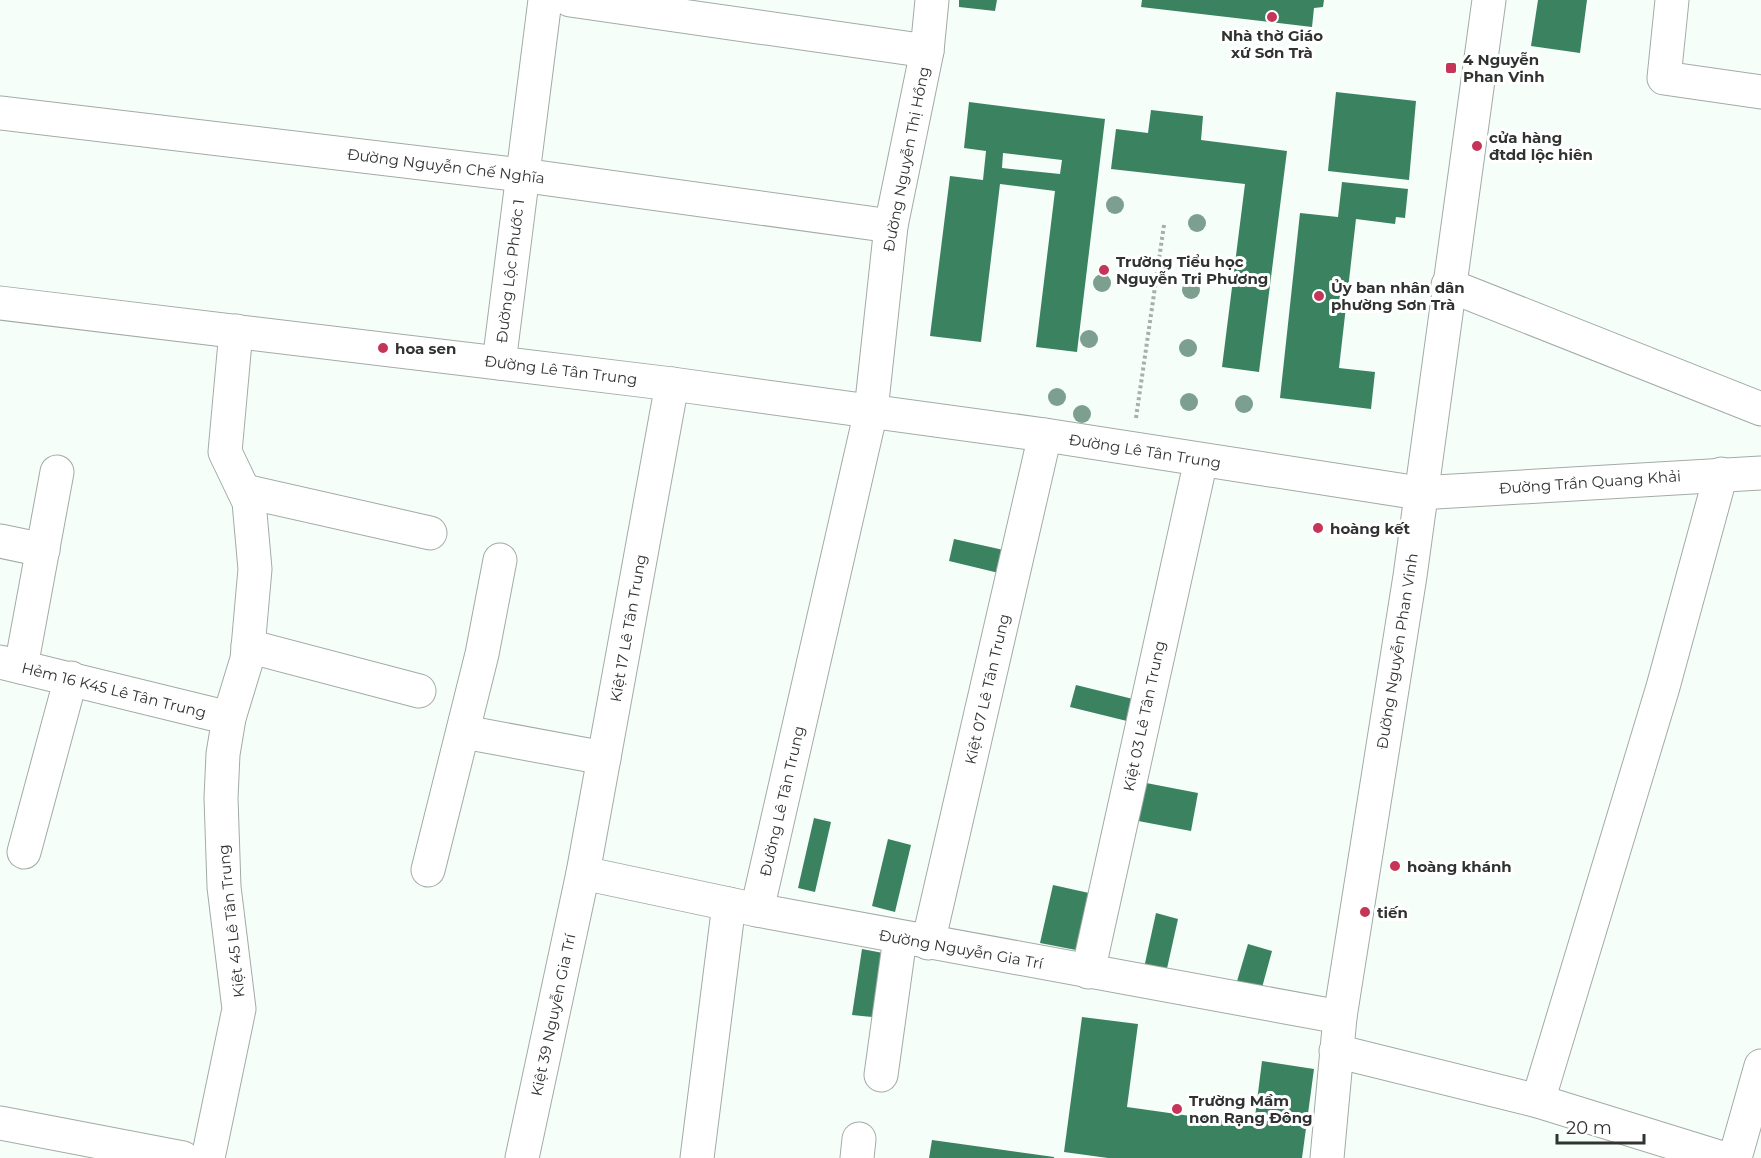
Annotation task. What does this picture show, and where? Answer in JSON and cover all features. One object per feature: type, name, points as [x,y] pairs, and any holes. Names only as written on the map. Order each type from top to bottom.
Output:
[{"type":"street","name":"Đường Lộc Phước 1","points":[[499,363],[544,0]]},
{"type":"street","name":"Đường Nguyễn Thị Hồng","points":[[570,0],[927,51],[891,226],[871,411]]},
{"type":"street","points":[[927,51],[932,0]]},
{"type":"street","name":"Đường Nguyễn Phan Vinh","points":[[1327,1158],[1340,1017],[1410,576],[1419,493],[1489,0]]},
{"type":"street","points":[[1672,0],[1664,78],[1761,92]]},
{"type":"street","name":"Đường Nguyễn Chế Nghĩa","points":[[0,113],[521,175],[891,226]]},
{"type":"street","points":[[1448,285],[1761,409]]},
{"type":"street","name":"Đường Lê Tân Trung","points":[[0,303],[672,384],[1045,435],[1419,493]]},
{"type":"street","name":"Kiệt 45 Lê Tân Trung","points":[[208,1158],[239,1008],[224,887],[221,798],[223,754],[229,718],[247,659],[255,569],[249,502],[225,452],[236,332]]},
{"type":"street","name":"Kiệt 17 Lê Tân Trung","points":[[583,873],[672,384]]},
{"type":"street","name":"Đường Lê Tân Trung","points":[[697,1158],[743,907],[871,411]]},
{"type":"street","name":"Kiệt 07 Lê Tân Trung","points":[[881,1075],[1045,435]]},
{"type":"street","name":"Kiệt 03 Lê Tân Trung","points":[[1088,972],[1201,460]]},
{"type":"street","points":[[11,664],[43,550],[57,472]]},
{"type":"street","name":"Đường Trần Quang Khải","points":[[1419,493],[1761,473]]},
{"type":"street","points":[[1538,1101],[1663,687],[1721,474]]},
{"type":"street","points":[[244,491],[430,533]]},
{"type":"street","points":[[0,541],[43,550]]},
{"type":"street","points":[[428,870],[464,732],[500,560]]},
{"type":"street","points":[[248,646],[420,691]]},
{"type":"street","name":"Hẻm 16 K45 Lê Tân Trung","points":[[11,664],[229,718]]},
{"type":"street","points":[[24,852],[71,678]]},
{"type":"street","points":[[464,732],[604,758]]},
{"type":"street","name":"Đường Nguyễn Gia Trí","points":[[583,873],[914,940],[1340,1017]]},
{"type":"street","name":"Kiệt 39 Nguyễn Gia Trí","points":[[522,1158],[583,873]]},
{"type":"street","points":[[1336,1051],[1538,1101],[1722,1158]]},
{"type":"street","points":[[1735,1158],[1761,1066]]},
{"type":"street","points":[[0,1123],[183,1158]]},
{"type":"path","points":[[1131,449],[1164,225]]},
{"type":"building","points":[[959,0],[997,0],[995,11],[959,7]]},
{"type":"building","name":"Nhà thờ Giáo xứ Sơn Trà","points":[[1142,0],[1324,0],[1323,7],[1314,8],[1312,27],[1141,7]]},
{"type":"building","points":[[1538,0],[1587,0],[1580,53],[1531,46]]},
{"type":"building","points":[[1336,92],[1416,101],[1409,180],[1328,171]]},
{"type":"building","points":[[969,102],[1105,119],[1077,352],[1036,347],[1055,191],[1000,184],[981,342],[930,336],[950,176],[983,180],[986,151],[964,148]],"holes":[[[1003,153],[1062,160],[1060,174],[1002,168]]]},
{"type":"building","points":[[1151,110],[1203,116],[1201,140],[1287,151],[1259,372],[1222,367],[1245,184],[1111,169],[1116,129],[1148,133]]},
{"type":"building","name":"Ủy ban nhân dân phường Sơn Trà","points":[[1342,182],[1408,189],[1405,218],[1396,217],[1395,224],[1356,219],[1339,368],[1375,372],[1371,409],[1280,398],[1300,213],[1338,217]]},
{"type":"building","points":[[954,539],[1008,551],[1003,574],[949,561]]},
{"type":"building","points":[[1076,685],[1137,700],[1131,722],[1070,707]]},
{"type":"building","points":[[1141,782],[1198,793],[1191,831],[1133,820]]},
{"type":"building","points":[[814,818],[831,822],[815,892],[798,888]]},
{"type":"building","points":[[888,839],[911,845],[895,912],[872,906]]},
{"type":"building","points":[[1053,885],[1089,893],[1076,950],[1040,943]]},
{"type":"building","points":[[1156,913],[1178,919],[1166,973],[1144,968]]},
{"type":"building","points":[[1248,944],[1272,951],[1260,995],[1235,988]]},
{"type":"building","points":[[862,949],[883,953],[872,1017],[852,1015]]},
{"type":"building","points":[[1082,1017],[1138,1024],[1127,1107],[1254,1125],[1262,1061],[1314,1069],[1302,1158],[1108,1158],[1064,1152]]},
{"type":"building","points":[[932,1140],[1054,1157],[1054,1158],[929,1158]]},
{"type":"place","name":"Nhà thờ Giáo xứ Sơn Trà","points":[[1272,17]]},
{"type":"place","name":"4 Nguyễn Phan Vinh","points":[[1451,68]]},
{"type":"place","name":"cửa hàng đtdd lộc hiên","points":[[1477,146]]},
{"type":"place","name":"Trường Tiểu học Nguyễn Tri Phương","points":[[1104,270]]},
{"type":"place","name":"Ủy ban nhân dân phường Sơn Trà","points":[[1319,296]]},
{"type":"place","name":"hoa sen","points":[[383,348]]},
{"type":"place","name":"hoàng kết","points":[[1318,528]]},
{"type":"place","name":"hoàng khánh","points":[[1395,866]]},
{"type":"place","name":"tiến","points":[[1365,912]]},
{"type":"place","name":"Trường Mầm non Rạng Đông","points":[[1177,1109]]}]
